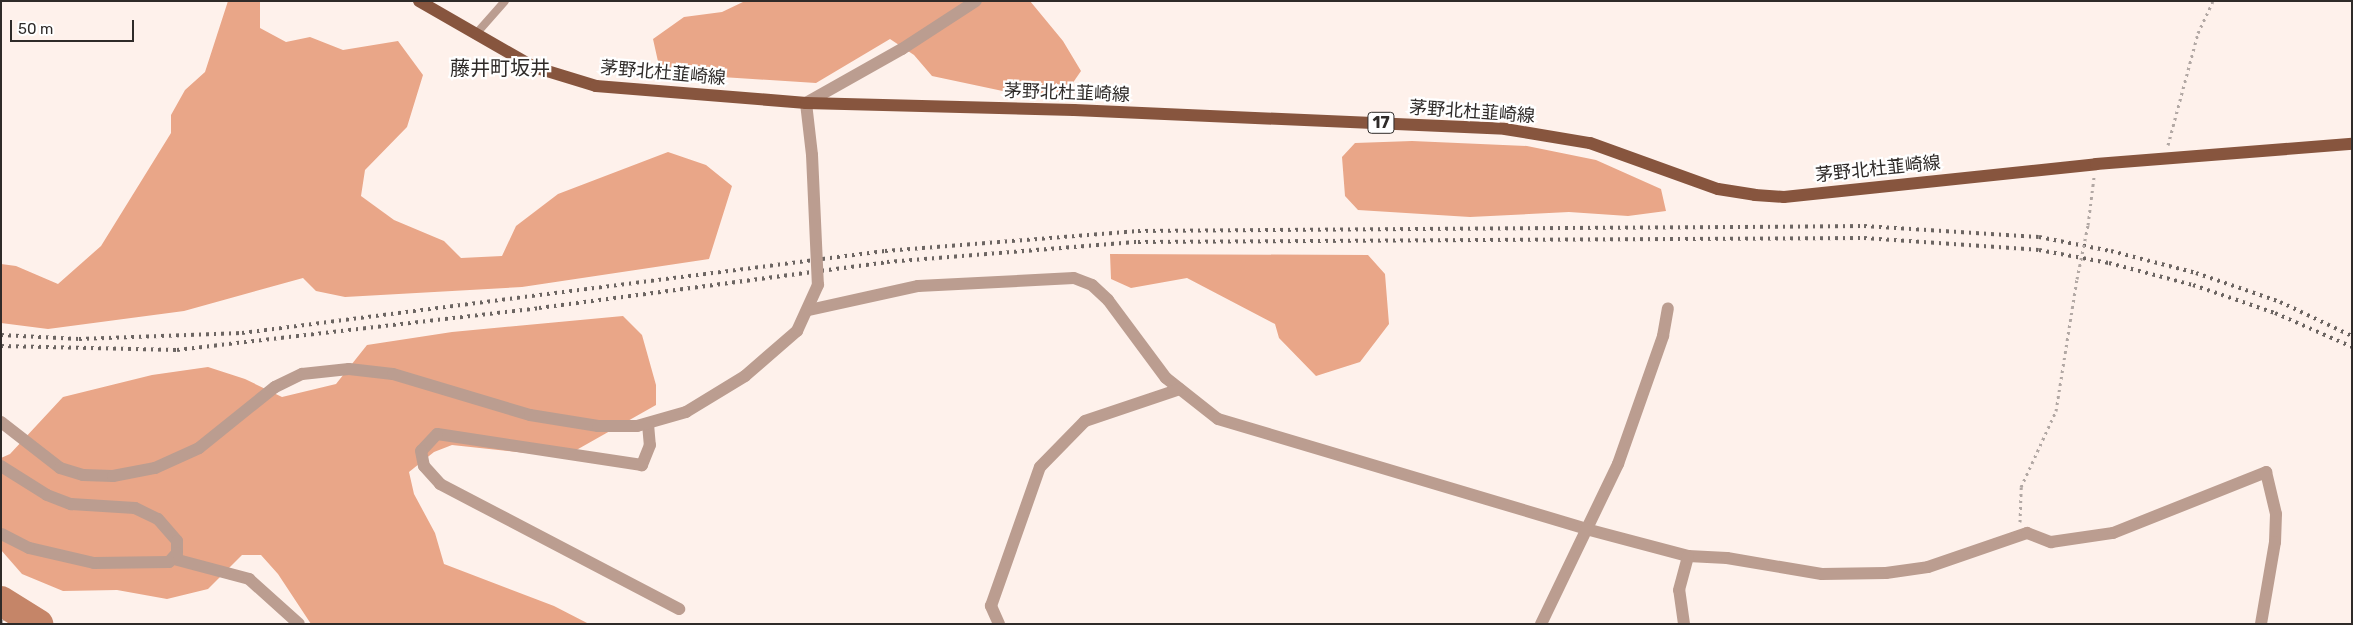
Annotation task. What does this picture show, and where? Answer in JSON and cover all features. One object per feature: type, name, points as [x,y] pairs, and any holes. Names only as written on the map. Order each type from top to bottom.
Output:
[{"type":"main road","name":"茅野北杜韮崎線","points":[[419,1],[475,35],[534,67],[596,86],[806,103],[1074,110],[1505,129],[1590,142],[1718,189],[1755,195],[1828,193],[2096,164],[2352,144]]},
{"type":"street","points":[[1,422],[60,468],[83,475],[113,476],[155,468],[200,448],[274,387],[302,374],[349,370],[393,374],[530,415],[598,426],[648,424],[686,412],[745,376],[797,331],[809,310],[818,285],[819,251],[806,103],[902,48],[976,1]]},
{"type":"street","points":[[809,310],[918,286],[1074,278],[1092,285],[1108,300],[1166,378],[1218,419],[1586,529],[1688,556],[1727,558],[1822,574],[1886,574],[1928,567],[2027,533],[2052,542],[2113,532],[2266,472],[2276,514],[2275,542],[2261,624]]},
{"type":"street","points":[[1541,624],[1618,464],[1640,405],[1662,336],[1668,308]]},
{"type":"street","points":[[999,624],[991,606],[1040,467],[1085,421],[1180,389]]},
{"type":"street","points":[[648,424],[650,445],[642,465],[436,434],[421,451],[424,466],[440,484],[679,609]]},
{"type":"street","points":[[1,466],[47,495],[71,504],[135,508],[158,519],[177,541],[174,558]]},
{"type":"street","points":[[1,534],[29,548],[94,562],[154,564],[174,558],[249,578],[299,624]]},
{"type":"street","points":[[1684,624],[1679,590],[1688,556]]},
{"type":"lane","points":[[475,35],[505,1]]},
{"type":"path","points":[[2165,158],[2198,33],[2213,1]]},
{"type":"path","points":[[2020,535],[2021,487],[2056,411],[2088,225],[2096,164]]},
{"type":"path","points":[[1,620],[7,624]]},
{"type":"shaded area","points":[[228,1],[260,1],[260,28],[286,42],[310,37],[343,50],[398,41],[423,75],[407,127],[365,170],[361,196],[394,220],[444,241],[461,258],[502,256],[516,226],[558,194],[668,152],[706,165],[732,186],[709,259],[522,287],[345,297],[316,291],[303,278],[184,311],[48,329],[1,323],[1,264],[16,266],[58,284],[101,246],[171,133],[171,115],[185,90],[205,72]]},
{"type":"shaded area","points":[[745,1],[1030,1],[1063,41],[1081,71],[1070,87],[1052,96],[1022,95],[932,76],[914,55],[890,39],[816,83],[691,75],[659,66],[653,39],[684,17],[722,12]]},
{"type":"shaded area","points":[[1412,141],[1527,146],[1596,160],[1661,189],[1666,211],[1628,216],[1569,212],[1470,217],[1358,210],[1345,196],[1342,157],[1355,143]]},
{"type":"shaded area","points":[[1110,254],[1368,255],[1385,274],[1389,324],[1360,362],[1316,376],[1279,338],[1275,324],[1187,278],[1131,288],[1111,279]]},
{"type":"shaded area","points":[[623,316],[642,335],[656,385],[656,405],[564,457],[452,445],[434,452],[409,472],[414,494],[435,533],[444,564],[554,606],[589,624],[311,624],[278,574],[261,555],[242,555],[208,589],[167,599],[117,590],[63,591],[22,574],[1,550],[1,458],[10,454],[63,397],[152,375],[208,367],[245,379],[282,397],[336,384],[367,345],[452,332]]},
{"type":"waterway","points":[[1,601],[38,624]]},
{"type":"railway","points":[[1,335],[79,339],[242,333],[885,251],[1138,231],[1864,226],[2039,237],[2111,251],[2196,273],[2280,302],[2352,336]]},
{"type":"railway","points":[[1,346],[177,350],[539,308],[887,262],[1138,242],[1864,238],[2039,250],[2109,263],[2193,285],[2275,313],[2352,347]]},
{"type":"district","name":"藤井町坂井","points":[[500,68]]}]
